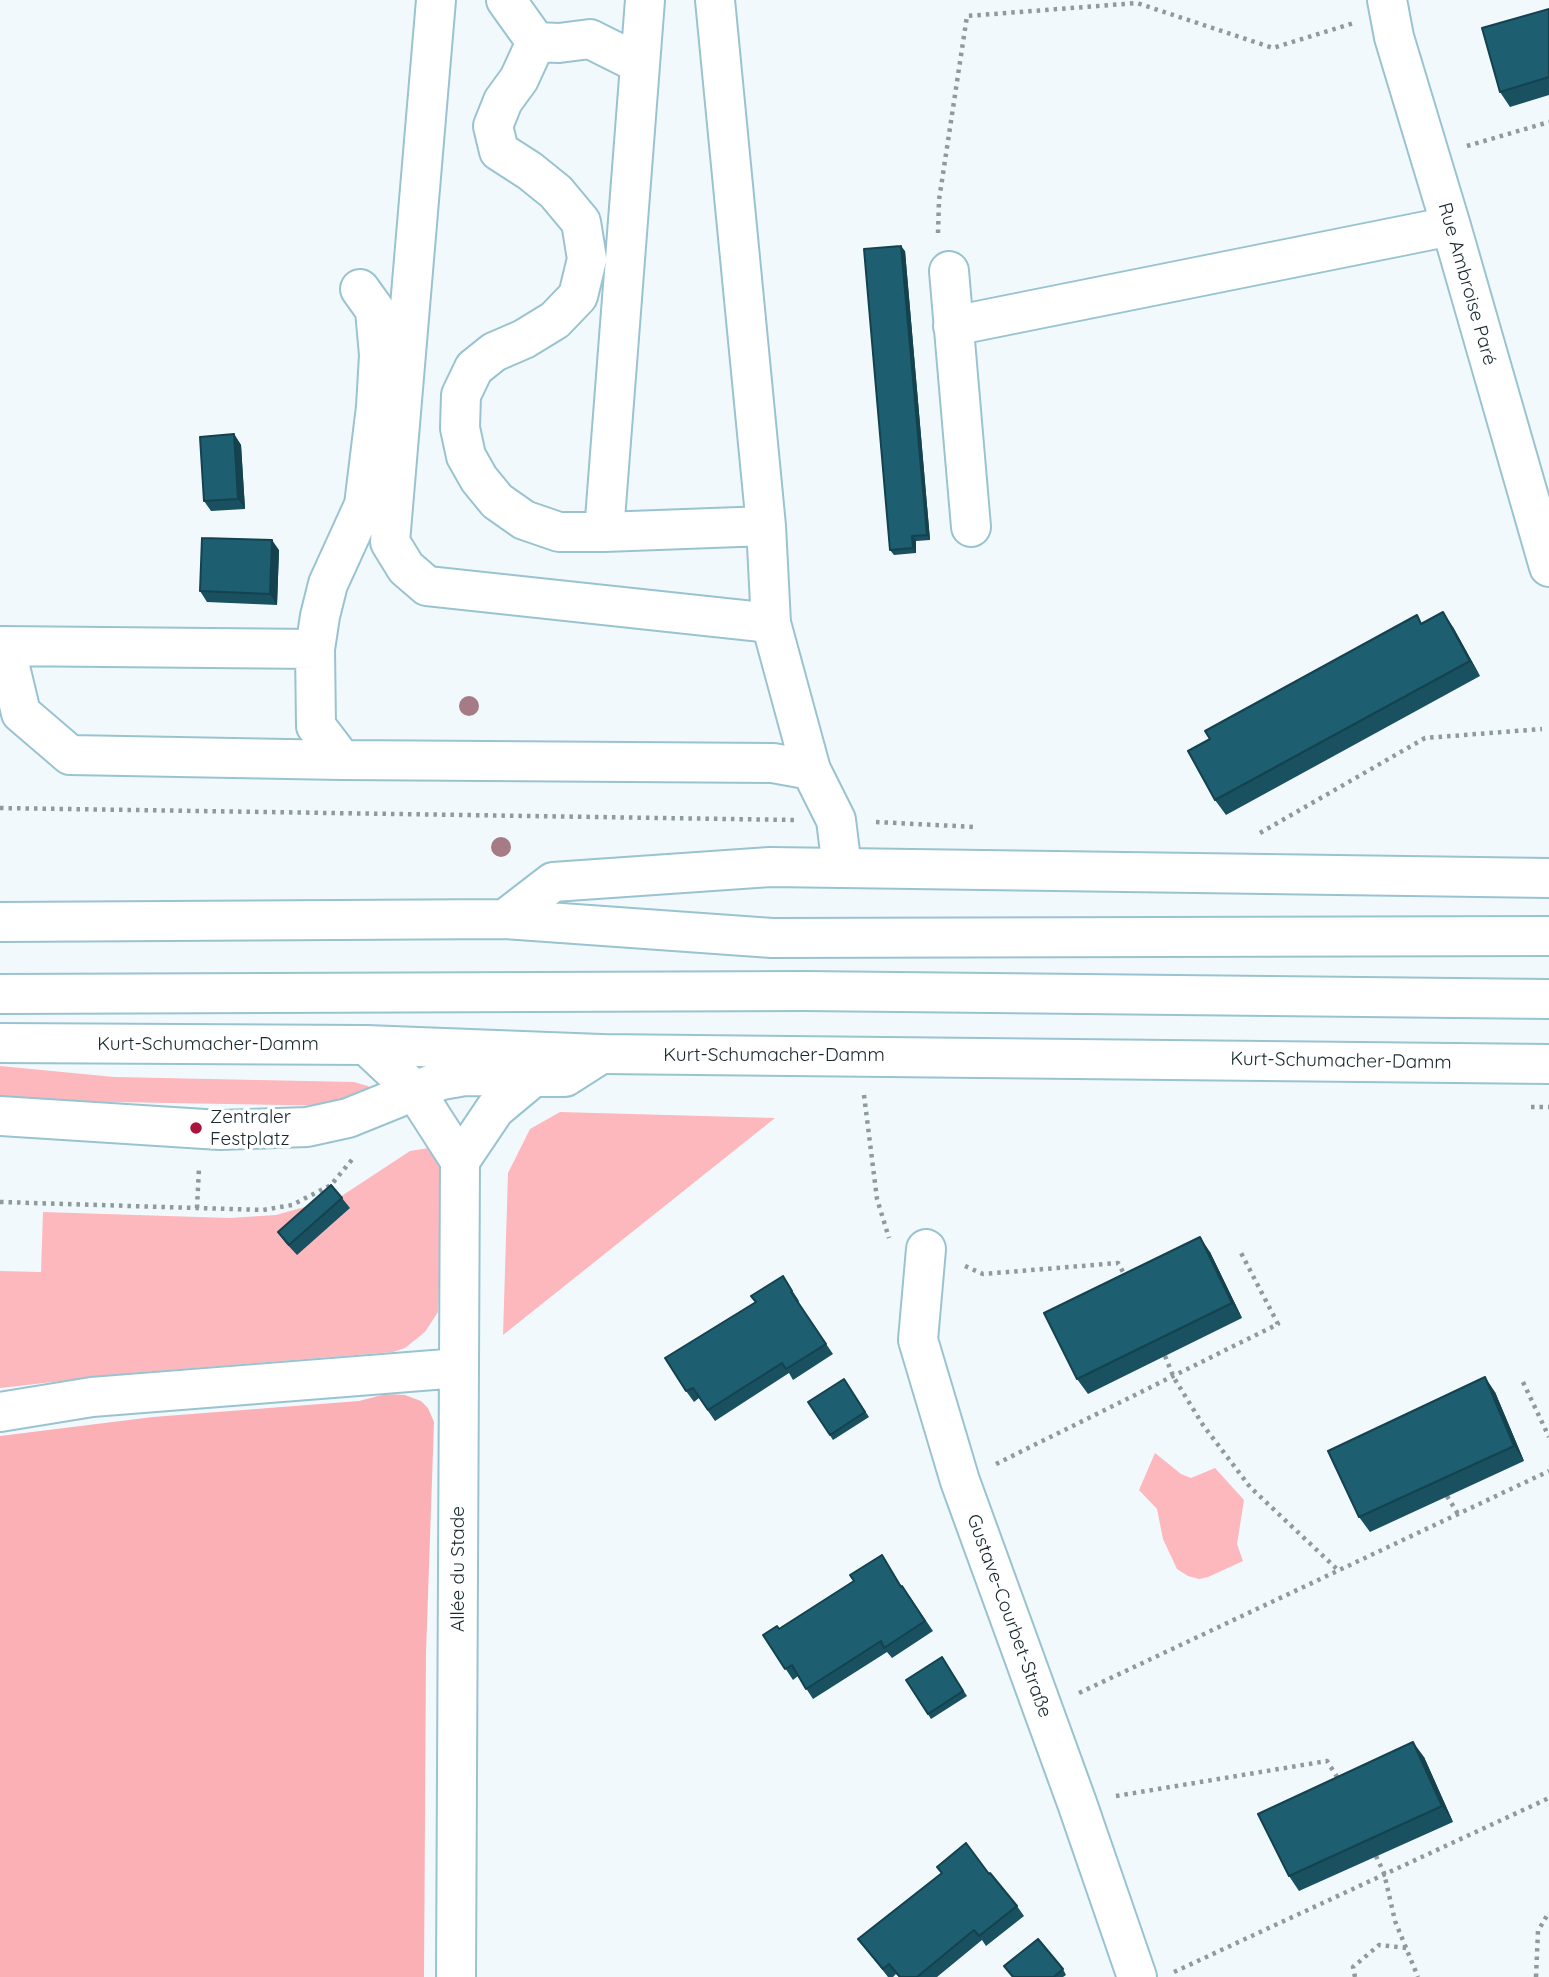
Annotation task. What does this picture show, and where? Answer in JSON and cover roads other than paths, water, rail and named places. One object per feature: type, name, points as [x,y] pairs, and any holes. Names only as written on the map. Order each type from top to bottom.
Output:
[{"type":"main road","points":[[436,0],[390,542],[406,568],[427,586],[771,623]]},
{"type":"main road","points":[[506,0],[536,42]]},
{"type":"main road","points":[[604,532],[645,0]]},
{"type":"main road","points":[[715,0],[766,526],[771,623],[811,770],[836,820],[842,868]]},
{"type":"main road","name":"Rue Ambroise Paré","points":[[1387,0],[1394,37],[1549,567]]},
{"type":"main road","points":[[536,42],[559,43],[590,39],[640,64]]},
{"type":"main road","points":[[536,42],[519,79],[503,101],[492,126],[499,151],[530,170],[556,192],[581,222],[587,259],[578,296],[555,320],[524,339],[494,352],[474,369],[461,395],[460,428],[466,456],[479,479],[497,501],[524,520],[559,532],[766,526]]},
{"type":"main road","points":[[954,326],[1451,226]]},
{"type":"main road","points":[[949,271],[971,527]]},
{"type":"main road","points":[[342,760],[316,726],[315,649],[328,584],[364,505],[376,407],[379,355],[374,310],[360,289]]},
{"type":"main road","points":[[315,649],[2,646],[21,713],[70,755],[773,763],[811,770]]},
{"type":"main road","points":[[505,919],[553,882],[770,867],[1549,878]]},
{"type":"main road","points":[[0,922],[505,919],[772,938],[1549,936]]},
{"type":"main road","points":[[0,994],[804,991],[1549,999]]},
{"type":"main road","name":"Kurt-Schumacher-Damm","points":[[0,1043],[366,1045],[601,1054],[1549,1064]]},
{"type":"main road","points":[[366,1045],[415,1091],[460,1161],[495,1109],[531,1079]]},
{"type":"main road","points":[[0,1116],[220,1130],[307,1127],[348,1118],[442,1080],[465,1076],[531,1079],[565,1077],[601,1054]]},
{"type":"main road","name":"Allée du Stade","points":[[456,1977],[460,1161]]},
{"type":"main road","name":"Gustave-Courbet-Straße","points":[[909,1249],[918,1340],[960,1481],[1137,1977]]},
{"type":"main road","points":[[0,1412],[92,1397],[459,1368]]},
{"type":"place","name":"Zentraler Festplatz","points":[[196,1128]]}]
